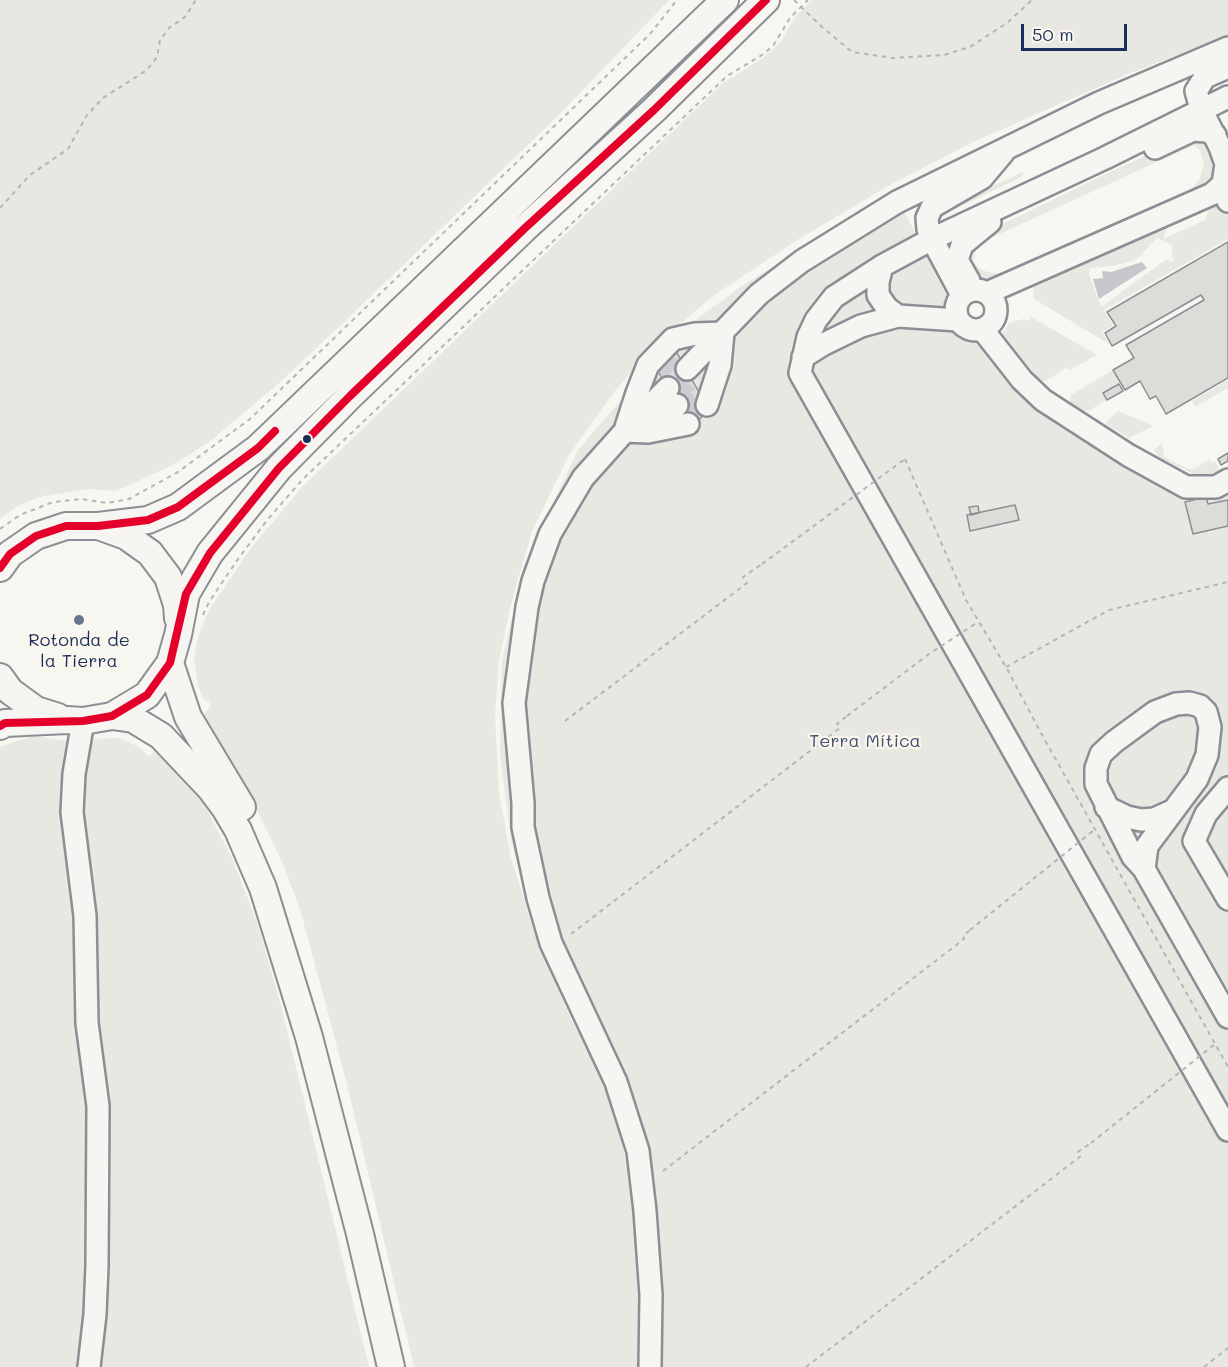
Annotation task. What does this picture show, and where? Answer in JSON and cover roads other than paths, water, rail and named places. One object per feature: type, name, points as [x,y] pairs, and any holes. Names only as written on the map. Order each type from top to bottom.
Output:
[{"type":"main road","points":[[3,560],[36,536],[46,532],[66,526],[98,526],[148,520],[178,507],[258,448],[725,0]]},
{"type":"main road","points":[[112,716],[147,695],[170,663],[189,629],[186,594],[210,553],[279,468],[524,229],[654,110],[766,0]]},
{"type":"main road","points":[[98,526],[126,536],[150,553],[168,577],[177,605],[189,629]]},
{"type":"main road","points":[[170,663],[188,717],[252,824],[278,883],[325,1033],[407,1367]]},
{"type":"main road","points":[[0,677],[10,691],[36,710],[75,720]]},
{"type":"main road","points":[[0,726],[5,723],[112,716],[133,719],[161,736],[211,789],[225,808],[238,830],[263,888],[309,1037],[360,1234],[391,1367]]},
{"type":"lane","points":[[650,1367],[651,1295],[638,1151],[616,1082],[551,943],[538,898],[523,827],[514,703],[527,607],[533,581],[550,534],[583,478],[658,408],[648,365],[673,339],[702,365],[759,294],[802,261],[897,202],[1099,103],[1228,48]]},
{"type":"lane","points":[[958,321],[956,308],[974,293],[1212,194],[1226,183],[1226,164],[1215,135],[1201,109],[1196,91],[1205,77],[1228,67]]},
{"type":"lane","points":[[1228,97],[932,239],[882,266],[834,297],[816,320],[804,356],[1228,1130]]},
{"type":"lane","points":[[974,293],[957,260],[962,245],[972,234],[1193,130],[1206,131],[1215,135]]},
{"type":"lane","points":[[804,356],[861,326],[898,315],[958,321],[969,329],[982,329],[993,322],[995,303],[974,293],[932,239],[927,218],[932,207],[982,178],[1007,148]]},
{"type":"lane","points":[[1105,158],[1132,158]]},
{"type":"lane","points":[[986,226],[1005,205]]},
{"type":"lane","points":[[882,266],[878,282],[878,296],[887,308],[898,315]]},
{"type":"lane","points":[[982,329],[1022,380],[1043,400],[1128,455],[1186,487],[1216,487],[1228,480]]},
{"type":"lane","points":[[1144,869],[1147,846],[1197,779],[1207,755],[1209,727],[1206,712],[1200,706],[1189,703],[1176,704],[1155,712],[1114,742],[1101,754],[1096,768],[1096,784],[1133,857],[1144,869],[1228,1017]]},
{"type":"lane","points":[[75,720],[72,812],[85,916],[87,1023],[98,1106],[97,1266],[89,1367]]},
{"type":"lane","points":[[1228,788],[1206,814],[1194,841],[1228,899]]},
{"type":"lane","points":[[1106,807],[1127,817],[1140,819],[1154,819],[1174,810]]},
{"type":"tunnel","points":[[658,371],[677,352]]},
{"type":"tunnel","points":[[672,396],[691,378]]},
{"type":"tunnel","points":[[682,414],[702,396]]},
{"type":"place","name":"Rotonda de la Tierra","points":[[79,620]]},
{"type":"park label","name":"Terra Mítica","points":[[865,741]]}]
